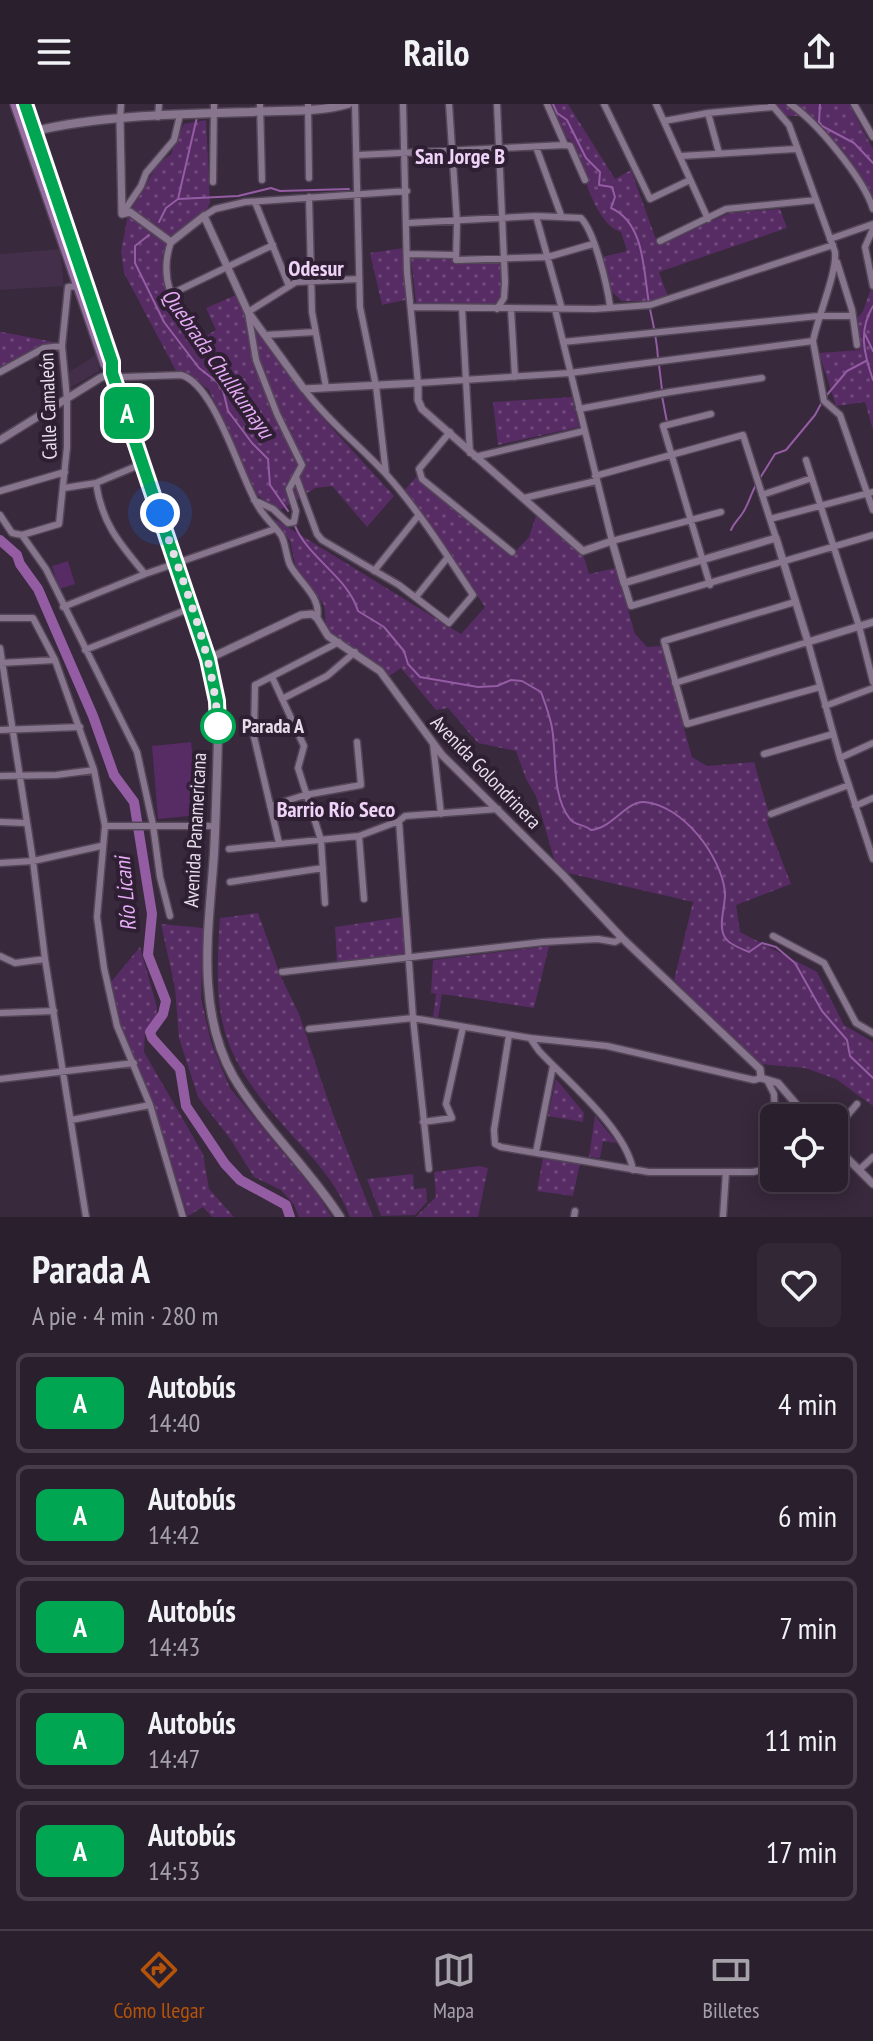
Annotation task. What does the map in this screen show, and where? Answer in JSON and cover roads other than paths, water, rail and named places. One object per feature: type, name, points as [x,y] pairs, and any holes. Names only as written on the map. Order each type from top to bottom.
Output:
[{"type":"main road","name":"Avenida Panamericana","points":[[15,104],[32,134],[88,285],[114,376],[208,659],[217,701],[218,726],[207,970],[214,1028],[233,1076],[256,1110],[315,1180],[340,1217]]},
{"type":"main road","name":"Avenida Panamericana","points":[[25,104],[79,286],[105,364],[114,376]]},
{"type":"main road","points":[[32,134],[78,122],[186,115],[211,110],[348,104]]},
{"type":"street","points":[[121,104],[122,214]]},
{"type":"street","points":[[158,117],[159,104]]},
{"type":"street","points":[[122,214],[146,173],[174,140],[186,115],[186,104]]},
{"type":"street","points":[[355,104],[360,307],[376,386],[386,475]]},
{"type":"street","points":[[403,104],[407,254],[419,405],[583,551],[721,512]]},
{"type":"street","points":[[449,104],[457,222],[456,260],[548,257],[593,244]]},
{"type":"street","points":[[497,104],[504,298],[497,309]]},
{"type":"street","points":[[547,104],[565,145]]},
{"type":"street","points":[[604,104],[650,199],[690,180]]},
{"type":"street","points":[[656,104],[708,219]]},
{"type":"street","points":[[714,104],[717,112]]},
{"type":"street","points":[[790,104],[841,155],[873,209]]},
{"type":"street","points":[[854,104],[873,137]]},
{"type":"street","points":[[664,121],[772,106],[789,125],[832,242],[857,345]]},
{"type":"street","points":[[308,107],[309,178]]},
{"type":"street","points":[[260,108],[262,180]]},
{"type":"street","points":[[211,110],[213,182]]},
{"type":"street","points":[[708,113],[719,153]]},
{"type":"street","points":[[358,155],[565,145],[570,146],[585,180]]},
{"type":"street","points":[[536,147],[561,215]]},
{"type":"street","points":[[681,156],[796,149]]},
{"type":"street","points":[[193,336],[169,295],[165,262],[171,242],[204,216],[215,209],[255,202],[407,191]]},
{"type":"street","points":[[309,197],[312,312],[326,387]]},
{"type":"street","points":[[660,241],[726,209],[816,200]]},
{"type":"street","points":[[255,202],[289,286]]},
{"type":"street","points":[[122,214],[130,212],[171,242]]},
{"type":"street","points":[[408,223],[561,215],[581,218],[605,277],[610,306]]},
{"type":"street","points":[[204,216],[248,312],[320,410],[386,475],[473,595],[449,623],[416,597],[322,540],[296,477]]},
{"type":"street","points":[[536,216],[548,257],[563,342],[584,431],[631,606],[873,535]]},
{"type":"street","points":[[412,307],[558,309],[650,305],[873,226]]},
{"type":"street","points":[[873,226],[865,247],[873,286]]},
{"type":"street","points":[[169,295],[273,245]]},
{"type":"street","points":[[407,254],[456,255]]},
{"type":"street","points":[[836,259],[813,341],[824,401],[840,415],[870,492],[873,510]]},
{"type":"street","points":[[248,312],[289,286],[312,280],[358,279]]},
{"type":"street","name":"Calle Camaleón","points":[[22,535],[59,524],[64,488],[67,399],[62,346],[68,287],[79,286]]},
{"type":"street","points":[[462,308],[473,455]]},
{"type":"street","points":[[511,309],[515,377]]},
{"type":"street","points":[[248,312],[256,360],[277,414],[301,461],[301,469],[289,489],[296,511],[291,524],[273,509],[254,500]]},
{"type":"street","points":[[563,342],[818,316],[852,316]]},
{"type":"street","points":[[265,335],[315,332]]},
{"type":"street","points":[[304,389],[570,373],[813,341]]},
{"type":"street","points":[[0,372],[44,348],[62,346]]},
{"type":"street","points":[[0,440],[67,399],[114,376]]},
{"type":"street","name":"Avenida Golondrinera","points":[[114,376],[186,376],[208,400],[254,500],[283,541],[291,567],[318,604],[317,618],[328,636],[373,664],[433,744],[622,938],[752,1061],[764,1079],[778,1083],[796,1104]]},
{"type":"street","points":[[579,409],[762,378]]},
{"type":"street","points":[[710,585],[663,426],[711,414]]},
{"type":"street","points":[[473,455],[584,431]]},
{"type":"street","points":[[450,432],[419,469],[422,479],[512,552]]},
{"type":"street","points":[[524,498],[743,435],[873,859]]},
{"type":"street","points":[[806,460],[859,626],[873,685],[825,706]]},
{"type":"street","points":[[64,488],[96,483],[144,463]]},
{"type":"street","points":[[0,491],[65,472]]},
{"type":"street","points":[[762,495],[812,478]]},
{"type":"street","points":[[96,483],[100,508],[116,540],[145,574]]},
{"type":"street","points":[[770,519],[870,492]]},
{"type":"street","points":[[0,515],[12,533],[22,535],[46,569],[137,752],[170,916]]},
{"type":"street","points":[[374,571],[418,516]]},
{"type":"street","points":[[63,607],[145,574],[275,529]]},
{"type":"street","points":[[624,583],[776,538]]},
{"type":"street","points":[[416,597],[448,557]]},
{"type":"street","points":[[795,602],[664,641],[687,724],[820,687]]},
{"type":"street","points":[[85,650],[191,608]]},
{"type":"street","points":[[208,659],[301,615],[312,614],[317,618]]},
{"type":"street","points":[[0,618],[33,618],[55,660],[94,770],[105,826],[97,917],[104,968],[117,1026],[150,1105],[183,1217]]},
{"type":"street","points":[[675,683],[873,622]]},
{"type":"street","points":[[279,843],[254,737],[255,685],[339,642]]},
{"type":"street","points":[[0,648],[86,1217]]},
{"type":"street","points":[[282,699],[327,676],[355,652]]},
{"type":"street","points":[[1,663],[55,660]]},
{"type":"street","points":[[272,677],[304,746],[298,768],[321,840],[325,903]]},
{"type":"street","points":[[0,730],[80,727]]},
{"type":"street","points":[[764,754],[833,734]]},
{"type":"street","points":[[270,806],[305,795],[361,785],[357,742]]},
{"type":"street","points":[[840,758],[873,743]]},
{"type":"street","points":[[433,744],[441,814]]},
{"type":"street","points":[[0,776],[94,770]]},
{"type":"street","points":[[771,814],[849,785]]},
{"type":"street","points":[[855,806],[873,798]]},
{"type":"street","points":[[229,849],[359,836],[405,816],[498,809]]},
{"type":"street","points":[[399,821],[413,1018],[429,1169]]},
{"type":"street","points":[[0,822],[26,823]]},
{"type":"street","points":[[105,826],[215,826]]},
{"type":"street","points":[[359,836],[364,899]]},
{"type":"street","points":[[0,863],[33,861],[101,846]]},
{"type":"street","points":[[230,882],[323,868]]},
{"type":"street","points":[[773,936],[824,963],[856,1023],[873,1033]]},
{"type":"street","points":[[282,972],[543,942],[598,939],[615,942],[622,938]]},
{"type":"street","points":[[0,956],[15,963],[45,959]]},
{"type":"street","points":[[0,1013],[54,1011]]},
{"type":"street","points":[[309,1029],[413,1018],[509,1035],[607,1046],[754,1080],[764,1079],[774,1094],[774,1104]]},
{"type":"street","points":[[423,1122],[452,1118],[446,1104],[463,1027]]},
{"type":"street","points":[[509,1035],[495,1144],[633,1170],[760,1170]]},
{"type":"street","points":[[530,1038],[613,1132],[631,1161],[633,1170]]},
{"type":"street","points":[[0,1079],[134,1063]]},
{"type":"street","points":[[536,1152],[553,1066]]},
{"type":"street","points":[[848,1115],[857,1104]]},
{"type":"street","points":[[71,1120],[150,1105]]},
{"type":"street","points":[[859,1170],[873,1157]]},
{"type":"street","points":[[848,1159],[873,1184]]},
{"type":"street","points":[[723,1217],[726,1172]]},
{"type":"waterway","points":[[553,104],[557,113],[567,120],[586,158],[600,172],[599,185],[612,187],[615,197],[611,208],[623,216],[637,239],[658,358]]},
{"type":"waterway","points":[[820,104],[819,122],[822,126],[854,143],[873,163]]},
{"type":"waterway","name":"Quebrada Chullkumayu","points":[[159,222],[166,208],[178,199],[197,117]]},
{"type":"waterway","points":[[178,199],[238,196],[271,188],[280,191],[349,189]]},
{"type":"waterway","name":"Quebrada Chullkumayu","points":[[149,235],[135,246],[135,263],[164,322],[199,368],[223,390],[228,411],[268,459],[270,485],[288,511]]},
{"type":"waterway","points":[[873,306],[864,334],[873,380]]},
{"type":"waterway","points":[[865,334],[873,351]]},
{"type":"waterway","points":[[826,396],[847,371],[866,361]]},
{"type":"waterway","points":[[659,365],[662,390]]},
{"type":"waterway","points":[[662,396],[667,422]]},
{"type":"waterway","points":[[760,478],[775,454],[786,450],[822,402]]},
{"type":"waterway","points":[[731,530],[757,483]]},
{"type":"waterway","name":"Quebrada Chullkumayu","points":[[295,526],[309,548],[346,588],[358,611],[384,627],[420,677],[478,687],[497,686],[511,680],[522,681],[541,692],[552,728],[560,799],[572,821],[591,830],[599,828],[631,806],[644,802],[659,805],[686,822],[708,848],[722,878],[725,892],[722,930],[727,940],[749,952],[762,943],[776,947],[795,963],[822,1011],[847,1040],[850,1056],[873,1078]]},
{"type":"waterway","name":"Río Licani","points":[[0,540],[17,555],[38,589],[93,716],[114,775],[134,802],[152,914],[148,955],[166,1001],[163,1014],[150,1032],[152,1038],[180,1069],[186,1106],[225,1164],[240,1180],[286,1205],[290,1217]]},
{"type":"place","name":"Parada A","points":[[218,726]]},
{"type":"district","name":"San Jorge B","points":[[460,156]]},
{"type":"district","name":"Odesur","points":[[316,268]]},
{"type":"district","name":"Barrio Río Seco","points":[[336,809]]}]
